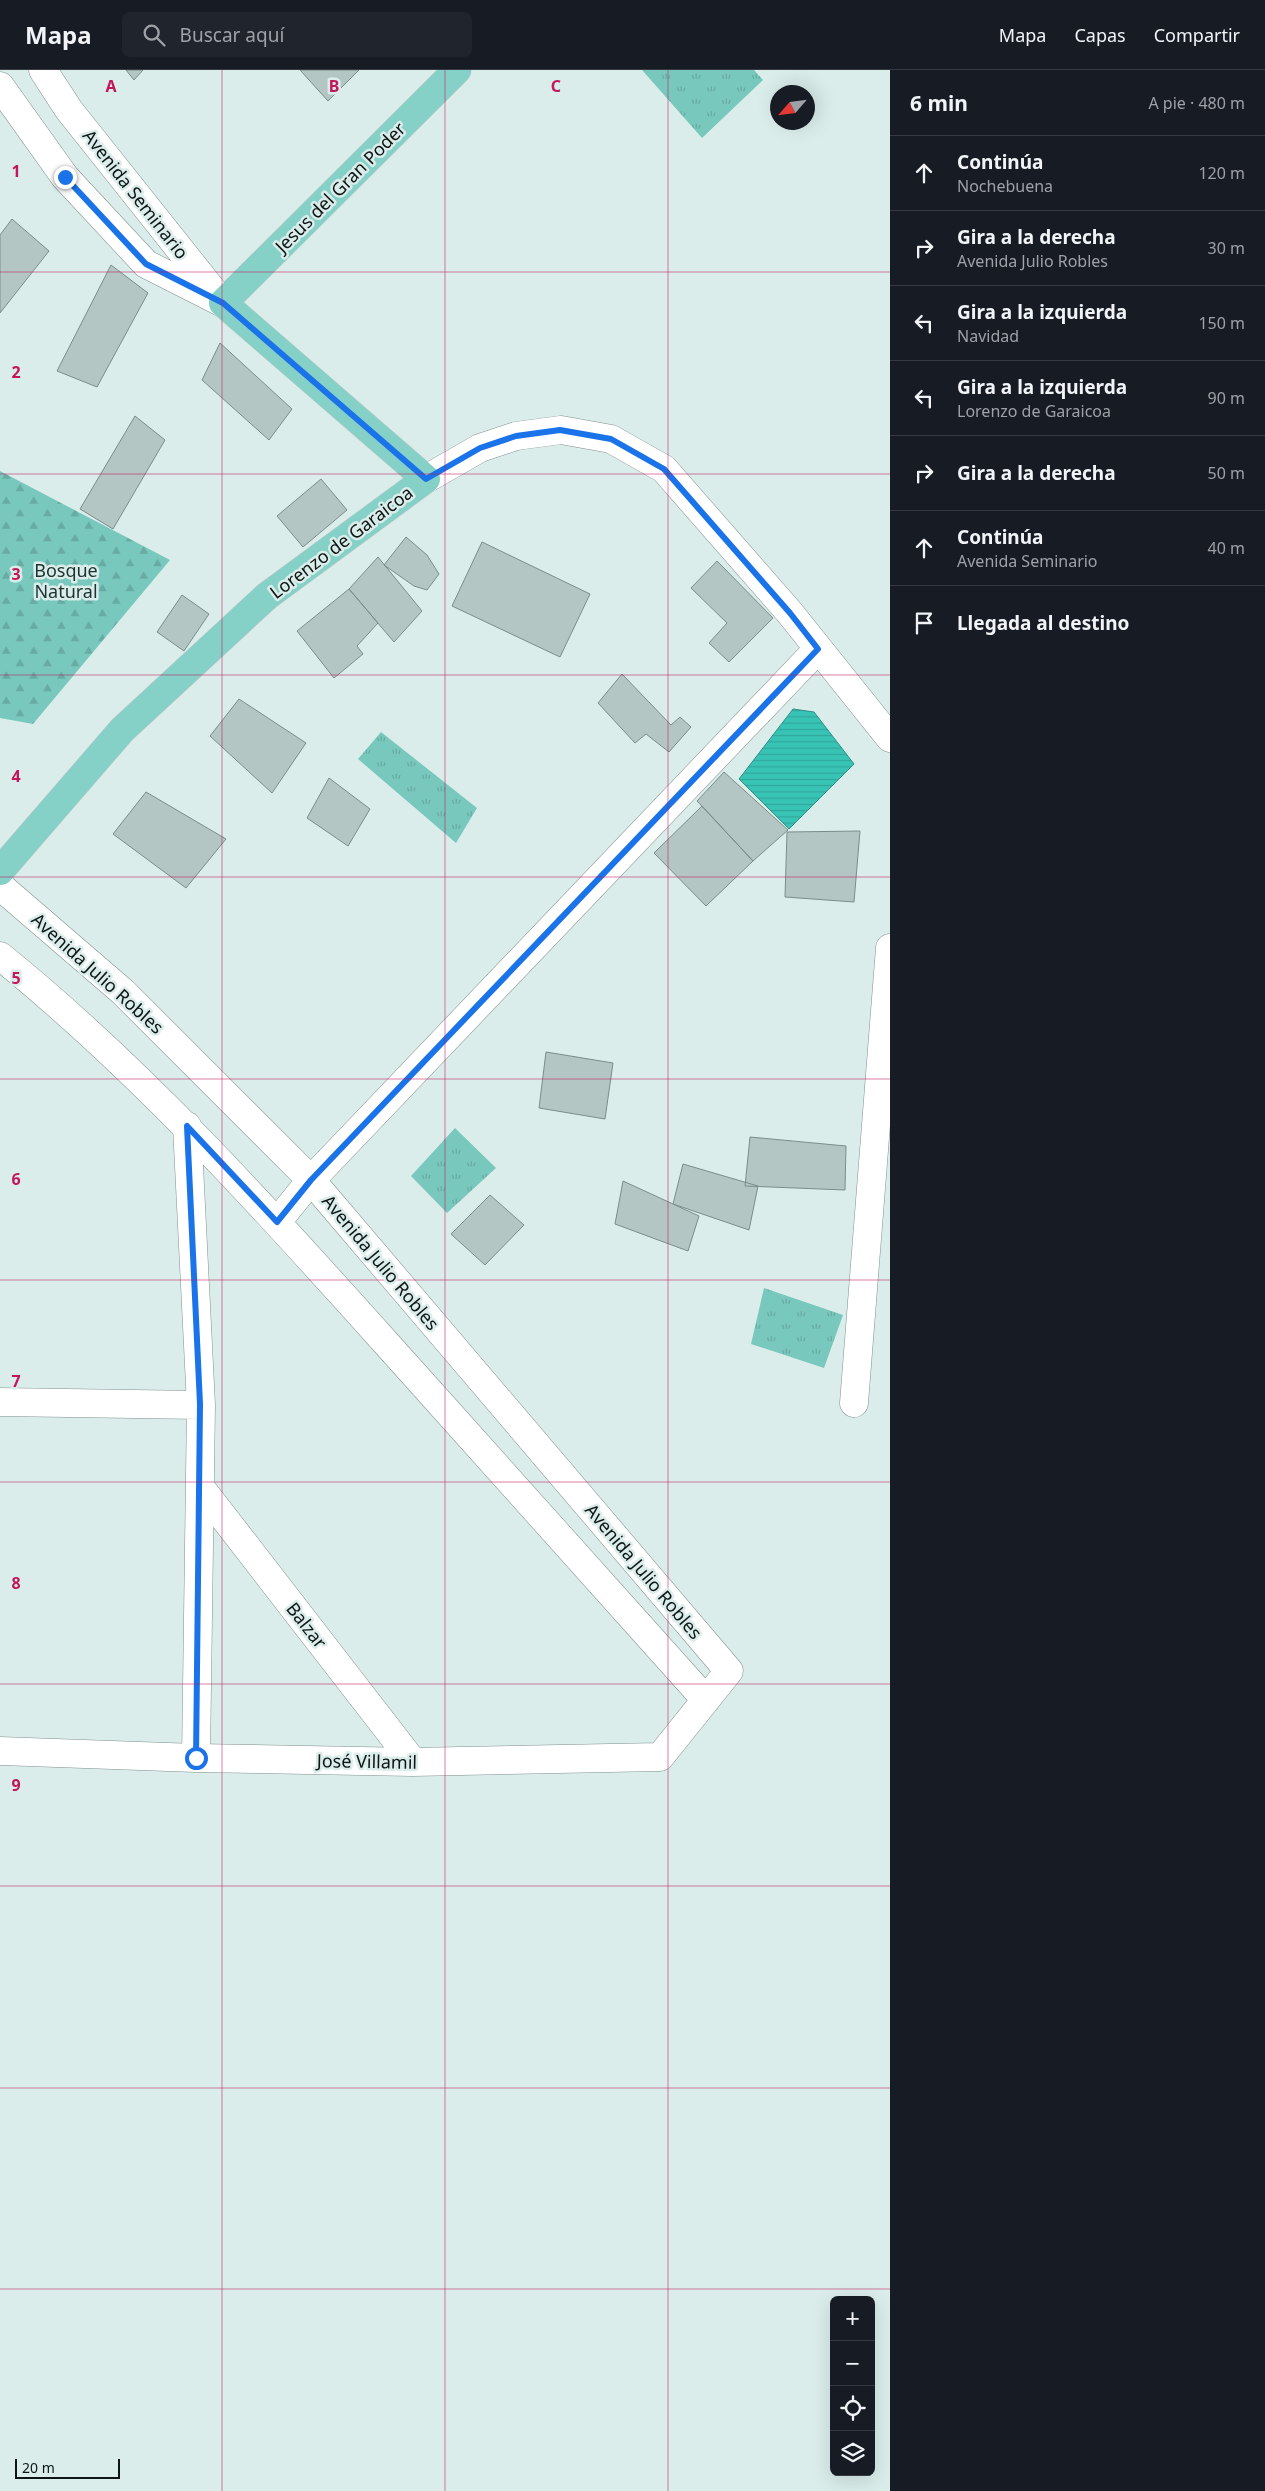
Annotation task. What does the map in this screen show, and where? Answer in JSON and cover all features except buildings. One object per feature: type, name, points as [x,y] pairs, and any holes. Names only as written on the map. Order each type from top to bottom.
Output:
[{"type":"main road","name":"Jesus del Gran Poder","points":[[223,303],[457,70]]},
{"type":"main road","points":[[223,303],[426,479]]},
{"type":"main road","name":"Lorenzo de Garaicoa","points":[[0,871],[122,730],[259,603],[426,479]]},
{"type":"street","name":"Avenida Seminario","points":[[43,70],[69,110],[223,303]]},
{"type":"street","name":"Avenida Seminario","points":[[0,86],[65,177],[146,264],[223,303]]},
{"type":"street","name":"Lorenzo de Garaicoa","points":[[426,479],[480,448],[516,436],[560,430],[611,439],[664,469],[790,613],[890,738]]},
{"type":"street","points":[[277,1222],[311,1180],[818,649]]},
{"type":"street","name":"Avenida Julio Robles","points":[[0,886],[123,992],[311,1180],[729,1671]]},
{"type":"street","points":[[854,1403],[890,948]]},
{"type":"street","points":[[0,956],[91,1034],[187,1126],[277,1222],[706,1700]]},
{"type":"street","points":[[187,1126],[200,1404],[201,1488],[196,1758]]},
{"type":"street","points":[[0,1402],[200,1404]]},
{"type":"street","name":"Balzar","points":[[201,1488],[413,1762]]},
{"type":"street","name":"José Villamil","points":[[0,1751],[196,1758],[413,1762],[660,1757],[729,1671]]},
{"type":"green space","points":[[642,70],[754,70],[763,80],[702,138]]},
{"type":"green space","name":"Bosque Natural","points":[[0,471],[170,560],[33,724],[0,718]]},
{"type":"green space","points":[[381,732],[477,808],[456,843],[358,759]]},
{"type":"green space","points":[[455,1128],[496,1168],[447,1213],[411,1176]]},
{"type":"green space","points":[[764,1288],[843,1315],[824,1368],[751,1344]]},
{"type":"shaded area","points":[[793,709],[814,712],[854,764],[789,829],[739,779]]},
{"type":"route","points":[[65,177],[146,264],[223,303],[426,479],[480,448],[516,436],[560,430],[611,439],[664,469],[790,613],[818,649],[311,1180],[277,1222],[187,1126],[200,1404],[201,1488],[196,1758]]}]
